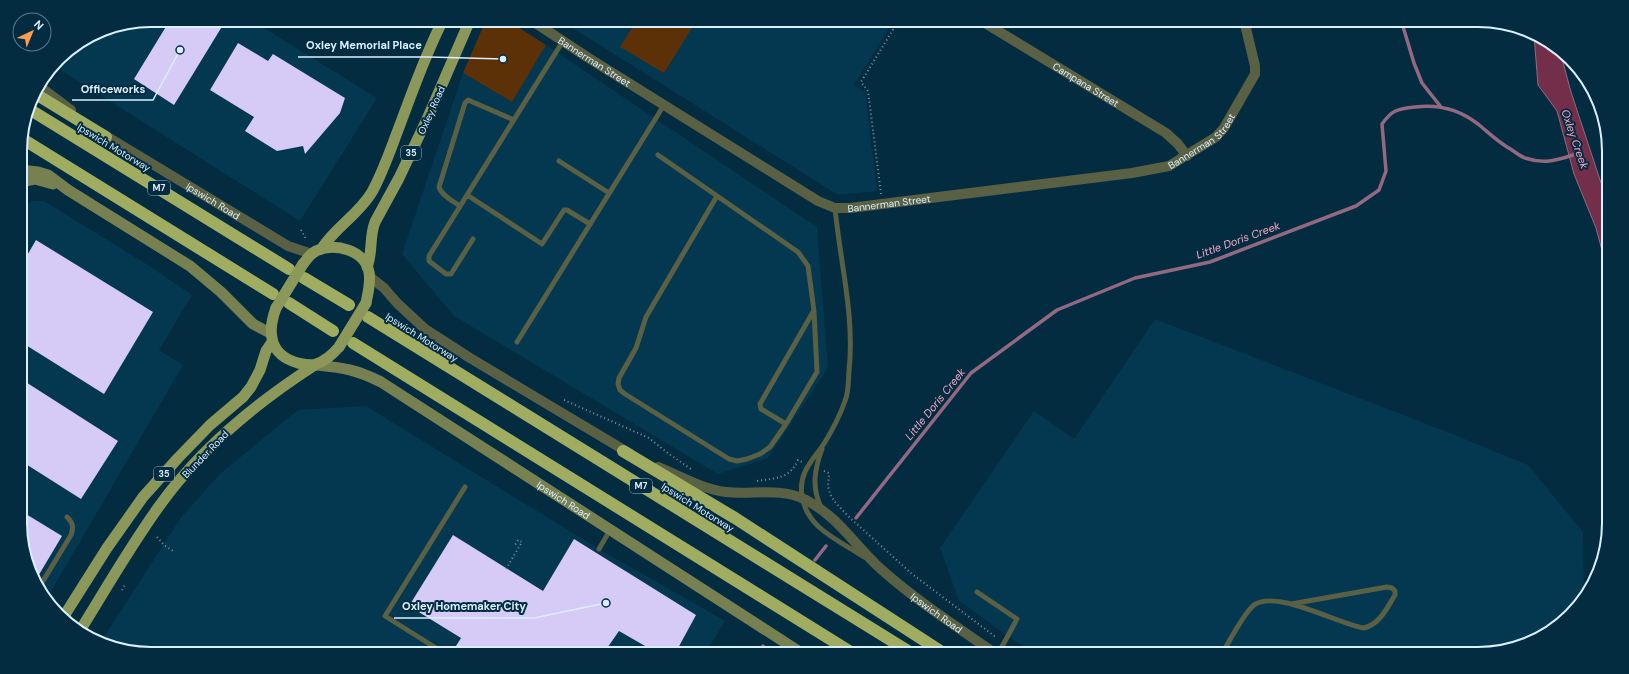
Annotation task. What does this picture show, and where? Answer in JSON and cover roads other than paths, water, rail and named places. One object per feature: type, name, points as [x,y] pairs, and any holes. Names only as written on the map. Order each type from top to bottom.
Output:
[{"type":"highway","points":[[40,97],[106,137]]},
{"type":"highway","name":"Ipswich Motorway","points":[[33,112],[289,269]]},
{"type":"highway","points":[[27,142],[273,294]]},
{"type":"highway","points":[[304,278],[349,306]]},
{"type":"highway","points":[[289,303],[333,331]]},
{"type":"highway","name":"Ipswich Motorway","points":[[368,317],[902,647]]},
{"type":"highway","points":[[353,343],[843,647]]},
{"type":"highway","points":[[623,451],[748,526],[934,647]]},
{"type":"main road","name":"35","points":[[271,337],[272,317],[303,264],[312,254],[322,248],[330,237],[356,213],[372,192],[384,167],[425,58],[440,27]]},
{"type":"main road","name":"Oxley Road","points":[[369,272],[372,229],[399,178],[428,117],[467,27]]},
{"type":"main road","points":[[27,171],[45,174],[190,266],[221,292],[253,324],[271,337],[281,353],[291,361],[315,365]]},
{"type":"main road","points":[[27,181],[38,180],[68,190]]},
{"type":"main road","points":[[322,248],[332,247],[349,250],[363,261],[369,272]]},
{"type":"main road","name":"35","points":[[315,365],[329,357],[339,347],[366,303],[369,272]]},
{"type":"main road","name":"Blunder Road","points":[[66,613],[107,548],[143,498],[178,458],[210,425],[243,397],[251,387],[260,370],[271,337]]},
{"type":"main road","name":"Blunder Road","points":[[83,626],[140,534],[164,500],[196,462],[236,423],[286,383],[315,365]]},
{"type":"main road","name":"Ipswich Road","points":[[315,365],[352,370],[366,374],[381,382],[792,647]]},
{"type":"street","name":"Bannerman Street","points":[[542,27],[818,201],[835,208],[850,208],[1132,173],[1168,166],[1187,156],[1220,133],[1251,83],[1255,74],[1255,66],[1246,27]]},
{"type":"street","name":"Campana Street","points":[[992,27],[1166,133],[1178,144],[1187,156]]},
{"type":"street","name":"Ipswich Road","points":[[44,90],[106,137],[288,246],[312,254]]},
{"type":"street","name":"Ipswich Road","points":[[369,272],[396,303],[426,329],[623,451],[694,483],[714,490],[727,492],[778,492],[802,498],[822,509],[851,536],[880,568],[927,606],[987,647]]},
{"type":"lane","points":[[473,239],[450,274],[446,274],[429,261],[429,256],[563,41]]},
{"type":"lane","points":[[460,206],[443,194],[439,187],[465,102],[468,100],[514,120]]},
{"type":"lane","points":[[517,342],[664,105]]},
{"type":"lane","points":[[658,155],[718,196],[798,252],[808,266],[814,311],[817,372],[786,424],[770,447],[760,454],[742,460],[729,459],[625,394],[620,390],[618,384],[619,378],[636,348],[646,317],[718,196]]},
{"type":"lane","points":[[559,160],[609,194]]},
{"type":"lane","points":[[467,195],[542,244],[564,210],[567,210],[590,224]]},
{"type":"lane","points":[[822,509],[819,503],[814,481],[816,468],[823,446],[845,401],[849,386],[852,351],[851,325],[835,208]]},
{"type":"lane","points":[[786,424],[761,408],[760,404],[814,311]]},
{"type":"lane","points":[[802,498],[801,488],[806,468],[823,446]]},
{"type":"lane","points":[[434,647],[385,616],[465,487]]},
{"type":"lane","name":"Ipswich Road","points":[[802,498],[812,521],[820,529],[880,568]]},
{"type":"lane","points":[[42,582],[74,528],[72,522],[67,517]]},
{"type":"lane","points":[[599,549],[610,530]]},
{"type":"lane","points":[[1227,647],[1254,605],[1267,601],[1291,604],[1364,628],[1375,624],[1379,620],[1395,595],[1395,591],[1392,588],[1387,587],[1291,604]]},
{"type":"lane","points":[[976,592],[1017,619],[1001,647]]},
{"type":"water","name":"Oxley Creek","points":[[1534,41],[1562,60],[1571,92],[1602,186],[1602,250],[1596,228],[1574,174],[1557,111],[1538,85]]},
{"type":"waterway","points":[[1403,27],[1422,83],[1441,107]]},
{"type":"waterway","name":"Little Doris Creek","points":[[856,518],[971,373],[1057,310],[1135,278],[1210,262],[1356,206],[1379,190],[1386,171],[1382,124],[1392,113],[1404,109],[1424,106],[1440,107],[1464,115],[1471,119],[1498,141],[1525,158],[1538,161],[1549,161],[1573,155]]},
{"type":"waterway","name":"Little Doris Creek","points":[[815,560],[826,546]]},
{"type":"place","name":"Officeworks","points":[[180,50]]},
{"type":"place","name":"Oxley Memorial Place","points":[[503,59]]},
{"type":"place","name":"Oxley Homemaker City","points":[[606,603]]}]
